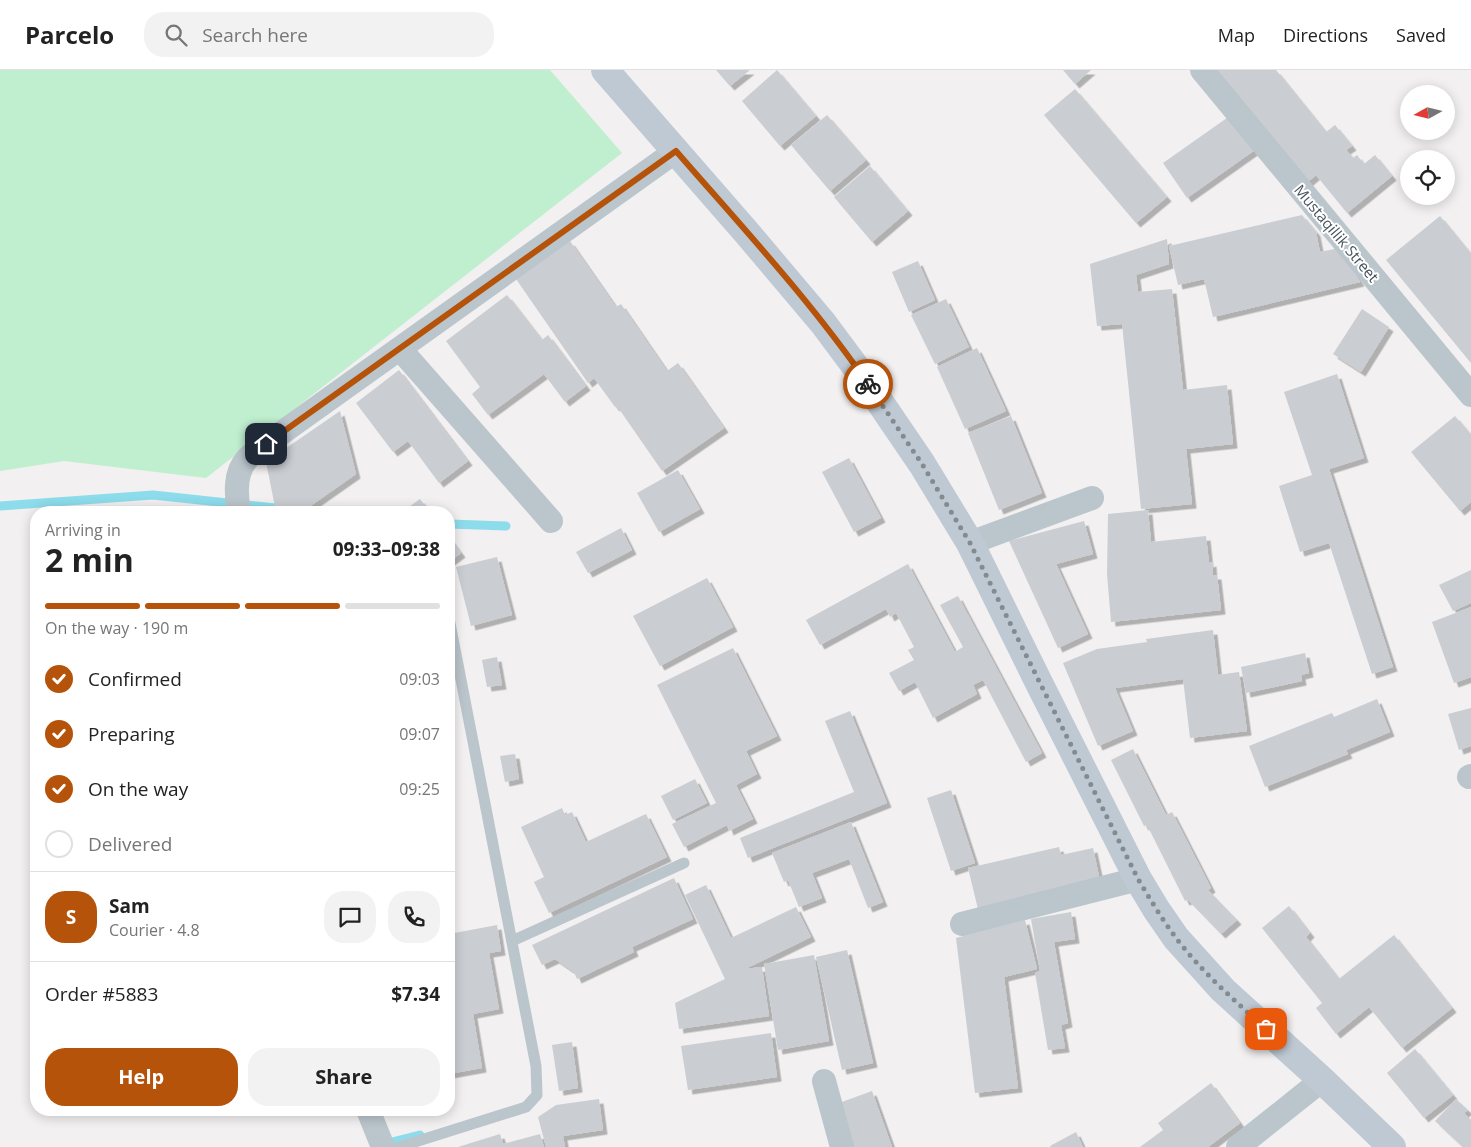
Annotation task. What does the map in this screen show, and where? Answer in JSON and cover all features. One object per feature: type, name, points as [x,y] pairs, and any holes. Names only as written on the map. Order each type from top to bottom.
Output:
[{"type":"main road","points":[[605,70],[823,323],[922,464],[970,543],[1138,879],[1176,938],[1223,990],[1392,1147]]},
{"type":"street","name":"Mustaqillik Street","points":[[1202,70],[1471,395]]},
{"type":"street","points":[[238,506],[236,498],[238,477],[246,460],[676,151]]},
{"type":"street","points":[[400,349],[551,521]]},
{"type":"street","points":[[970,543],[1092,498]]},
{"type":"street","points":[[962,924],[1138,879]]},
{"type":"street","points":[[1238,1147],[1322,1080]]},
{"type":"street","points":[[824,1081],[842,1147]]},
{"type":"street","points":[[370,1116],[383,1147]]},
{"type":"lane","points":[[400,1147],[526,1107],[537,1094],[536,1066],[455,649]]},
{"type":"lane","points":[[512,942],[684,863]]},
{"type":"green space","points":[[0,70],[550,70],[622,153],[206,478],[64,461],[0,471]]},
{"type":"building","points":[[716,70],[750,70],[730,86]]},
{"type":"building","points":[[777,70],[816,116],[780,146],[742,101]]},
{"type":"building","points":[[1063,70],[1091,70],[1075,84]]},
{"type":"building","points":[[1209,70],[1276,70],[1326,132],[1335,125],[1352,146],[1346,150],[1353,158],[1357,155],[1364,164],[1375,155],[1392,176],[1347,213],[1316,175],[1303,186]]},
{"type":"building","points":[[1075,89],[1167,197],[1136,223],[1044,115]]},
{"type":"building","points":[[1234,113],[1259,147],[1187,198],[1163,163]]},
{"type":"building","points":[[827,115],[866,160],[830,191],[791,145]]},
{"type":"building","points":[[870,166],[908,211],[872,242],[834,197]]},
{"type":"building","points":[[1302,215],[1316,232],[1320,252],[1339,248],[1360,282],[1213,317],[1204,279],[1178,285],[1169,246]]},
{"type":"building","points":[[1440,216],[1471,254],[1471,363],[1386,260]]},
{"type":"building","points":[[1167,239],[1169,264],[1136,275],[1138,292],[1172,289],[1183,390],[1227,385],[1233,444],[1186,449],[1192,504],[1141,509],[1122,324],[1097,326],[1090,264]]},
{"type":"building","points":[[570,241],[616,307],[621,304],[667,371],[678,363],[724,428],[662,471],[617,406],[615,407],[594,378],[588,383],[516,279]]},
{"type":"building","points":[[918,261],[935,300],[909,312],[892,272]]},
{"type":"building","points":[[507,295],[542,340],[548,335],[586,386],[565,402],[544,374],[488,415],[472,394],[480,387],[446,341]]},
{"type":"building","points":[[946,299],[969,347],[935,364],[911,315]]},
{"type":"building","points":[[1362,309],[1389,327],[1361,372],[1333,354]]},
{"type":"building","points":[[977,348],[1006,411],[965,429],[937,367]]},
{"type":"building","points":[[399,370],[468,461],[439,483],[408,441],[393,452],[356,403]]},
{"type":"building","points":[[1337,374],[1364,458],[1329,469],[1393,667],[1372,674],[1329,543],[1300,552],[1279,486],[1312,475],[1284,392]]},
{"type":"building","points":[[340,411],[356,474],[310,506],[275,506],[266,462]]},
{"type":"building","points":[[1011,416],[1042,493],[999,510],[968,433]]},
{"type":"building","points":[[1455,416],[1471,435],[1471,502],[1460,511],[1411,452]]},
{"type":"building","points":[[849,458],[881,518],[854,532],[822,472]]},
{"type":"building","points":[[678,470],[700,509],[659,532],[637,493]]},
{"type":"building","points":[[420,499],[425,506],[410,506]]},
{"type":"building","points":[[1148,510],[1151,542],[1206,536],[1209,563],[1212,562],[1213,575],[1217,575],[1221,610],[1111,622],[1107,574],[1108,514]]},
{"type":"building","points":[[1084,521],[1093,554],[1056,564],[1088,634],[1058,648],[1009,541]]},
{"type":"building","points":[[621,528],[632,550],[588,573],[576,552]]},
{"type":"building","points":[[455,545],[461,553],[455,558]]},
{"type":"building","points":[[497,557],[512,615],[471,626],[456,567]]},
{"type":"building","points":[[908,564],[955,652],[963,647],[940,605],[958,596],[1042,753],[1026,762],[983,680],[973,685],[977,694],[933,718],[915,682],[899,691],[889,673],[914,660],[908,650],[914,647],[896,613],[890,617],[886,609],[820,645],[806,620]]},
{"type":"building","points":[[1471,570],[1471,603],[1453,611],[1439,585]]},
{"type":"building","points":[[707,578],[733,627],[660,666],[633,616]]},
{"type":"building","points":[[1471,607],[1471,677],[1454,683],[1432,622]]},
{"type":"building","points":[[1213,630],[1218,675],[1239,672],[1247,731],[1190,738],[1183,679],[1115,688],[1133,731],[1098,746],[1063,663],[1097,649],[1147,642],[1146,639]]},
{"type":"building","points":[[733,648],[777,736],[746,751],[757,774],[736,785],[753,819],[729,831],[727,825],[684,847],[672,824],[716,803],[657,685]]},
{"type":"building","points":[[1305,653],[1309,673],[1301,675],[1302,681],[1246,693],[1241,667]]},
{"type":"building","points":[[497,657],[502,685],[487,687],[482,660]]},
{"type":"building","points":[[1377,699],[1390,732],[1346,750],[1348,754],[1265,787],[1249,746],[1332,713],[1334,717]]},
{"type":"building","points":[[1471,708],[1471,746],[1459,750],[1448,714]]},
{"type":"building","points":[[850,711],[887,803],[748,858],[740,838],[854,792],[825,721]]},
{"type":"building","points":[[1133,749],[1166,815],[1172,812],[1211,888],[1208,890],[1237,920],[1221,934],[1188,900],[1185,901],[1147,825],[1144,826],[1111,760]]},
{"type":"building","points":[[515,754],[519,779],[505,782],[500,756]]},
{"type":"building","points":[[695,779],[707,803],[673,820],[661,796]]},
{"type":"building","points":[[951,790],[975,863],[951,871],[927,798]]},
{"type":"building","points":[[562,808],[565,815],[572,812],[586,842],[646,814],[667,857],[549,913],[534,882],[544,877],[521,827]]},
{"type":"building","points":[[851,822],[883,902],[868,908],[849,859],[812,873],[822,898],[799,907],[788,880],[784,882],[772,853]]},
{"type":"building","points":[[1059,847],[1061,855],[1093,848],[1100,881],[978,909],[968,868]]},
{"type":"building","points":[[674,878],[693,919],[632,947],[634,952],[577,979],[574,972],[555,959],[542,965],[532,945]]},
{"type":"building","points":[[706,885],[731,938],[796,907],[811,937],[745,969],[762,967],[769,1016],[679,1029],[675,1003],[725,979],[685,895]]},
{"type":"building","points":[[1289,906],[1310,933],[1306,937],[1339,979],[1394,935],[1452,1008],[1402,1048],[1369,1007],[1336,1034],[1316,1008],[1322,1003],[1262,928]]},
{"type":"building","points":[[1071,912],[1075,939],[1054,942],[1068,1023],[1061,1025],[1065,1048],[1048,1050],[1035,973],[1040,971],[1031,919]]},
{"type":"building","points":[[1025,920],[1037,969],[1004,977],[1018,1088],[975,1093],[956,938]]},
{"type":"building","points":[[497,925],[501,951],[489,953],[499,1009],[473,1014],[482,1068],[455,1073],[455,933]]},
{"type":"building","points":[[847,950],[873,1063],[842,1070],[816,957]]},
{"type":"building","points":[[814,955],[829,1041],[778,1050],[764,964]]},
{"type":"building","points":[[771,1033],[777,1077],[688,1090],[681,1046]]},
{"type":"building","points":[[572,1042],[578,1088],[559,1091],[552,1045]]},
{"type":"building","points":[[1415,1049],[1453,1095],[1424,1118],[1387,1073]]},
{"type":"building","points":[[1211,1083],[1240,1123],[1208,1147],[1140,1147],[1163,1130],[1158,1123]]},
{"type":"building","points":[[872,1091],[892,1147],[850,1147],[839,1103]]},
{"type":"building","points":[[599,1099],[603,1130],[563,1136],[565,1147],[546,1147],[538,1117],[556,1105]]},
{"type":"building","points":[[1456,1099],[1468,1110],[1464,1113],[1471,1120],[1471,1147],[1463,1147],[1435,1121]]},
{"type":"building","points":[[1076,1132],[1083,1147],[1050,1146]]},
{"type":"building","points":[[500,1134],[503,1144],[540,1134],[544,1147],[458,1147]]},
{"type":"waterway","points":[[0,506],[153,495],[256,506]]},
{"type":"waterway","points":[[455,524],[506,526]]},
{"type":"waterway","points":[[384,1144],[420,1135]]},
{"type":"way so far","points":[[868,384],[922,464],[970,543],[1138,879],[1156,909],[1176,938],[1199,964],[1223,990],[1266,1029]]},
{"type":"route","points":[[266,444],[676,151],[786,278],[823,323],[868,384]]}]
